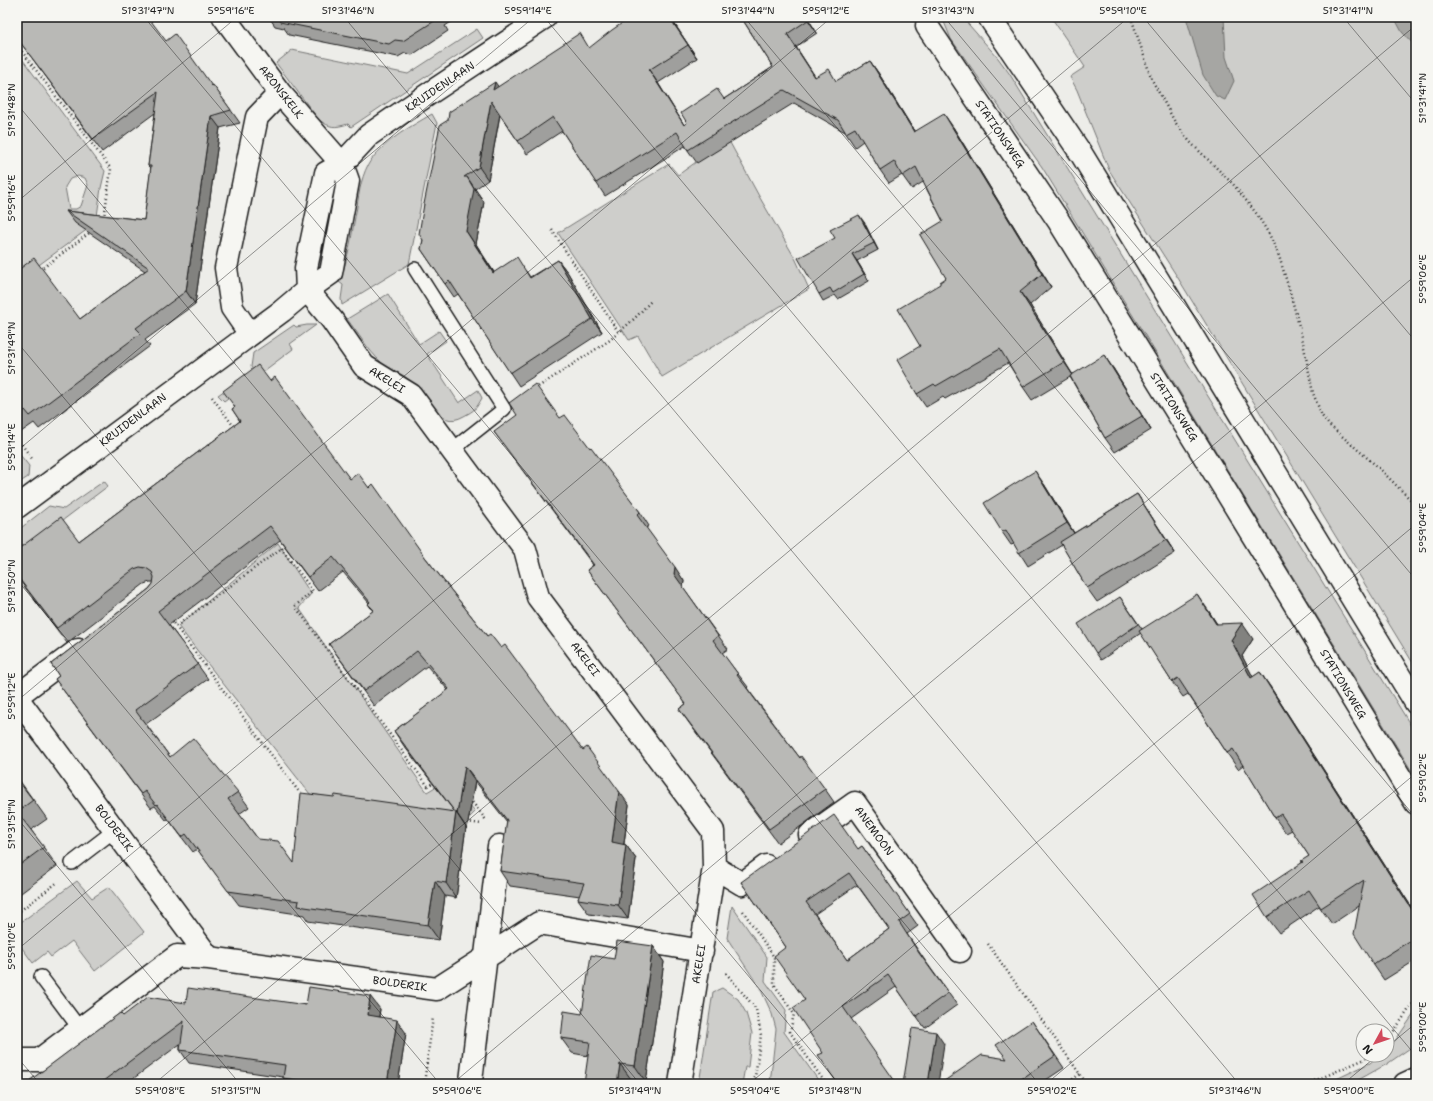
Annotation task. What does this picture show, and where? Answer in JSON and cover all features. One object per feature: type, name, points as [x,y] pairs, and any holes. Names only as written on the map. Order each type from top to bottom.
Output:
[{"type":"street","name":"ARONSKELK","points":[[224,17],[280,93],[342,164]]},
{"type":"street","name":"KRUIDENLAAN","points":[[17,507],[331,273],[348,181],[342,164],[369,135],[545,17]]},
{"type":"street","name":"STATIONSWEG","points":[[928,17],[927,26],[1058,220],[1416,803]]},
{"type":"street","points":[[989,17],[1082,155],[1416,703]]},
{"type":"street","points":[[250,334],[232,308],[226,268],[257,117],[280,93]]},
{"type":"street","name":"AKELEI","points":[[307,290],[332,320],[364,366],[411,396],[452,450],[525,549],[538,597],[713,831],[714,867],[680,1084]]},
{"type":"street","name":"BOLDERIK","points":[[90,640],[17,697],[209,958]]},
{"type":"street","name":"ANEMOON","points":[[742,884],[856,803],[960,951]]},
{"type":"street","points":[[471,1081],[487,957],[499,846]]},
{"type":"street","points":[[714,867],[742,884]]},
{"type":"street","name":"BOLDERIK","points":[[17,1060],[39,1060],[177,956],[209,958],[437,989],[538,924],[702,951]]},
{"type":"lane","points":[[415,269],[504,409],[452,450]]},
{"type":"lane","points":[[72,863],[115,830]]},
{"type":"lane","points":[[41,977],[80,1029]]},
{"type":"path","points":[[1131,17],[1152,80],[1175,122],[1190,142],[1233,184],[1256,213],[1269,234],[1279,256],[1302,337],[1313,393],[1322,416],[1329,425],[1379,468],[1416,505]]},
{"type":"path","points":[[17,45],[111,169],[104,223]]},
{"type":"path","points":[[36,274],[98,227]]},
{"type":"path","points":[[552,230],[619,332]]},
{"type":"path","points":[[504,409],[619,332],[652,300]]},
{"type":"path","points":[[195,374],[239,434]]},
{"type":"path","points":[[176,626],[287,544]]},
{"type":"path","points":[[282,548],[313,591],[295,606],[428,786],[439,779]]},
{"type":"path","points":[[168,615],[305,801]]},
{"type":"path","points":[[467,795],[490,825],[499,846]]},
{"type":"path","points":[[467,822],[490,825]]},
{"type":"path","points":[[17,913],[69,874],[72,863]]},
{"type":"path","points":[[742,884],[734,897],[774,956],[774,984],[794,1014],[790,1032],[826,1084]]},
{"type":"path","points":[[960,951],[982,935],[1088,1084]]},
{"type":"path","points":[[702,951],[729,976],[756,1009],[761,1035],[754,1084]]},
{"type":"path","points":[[424,1084],[437,989]]},
{"type":"path","points":[[1395,1029],[1416,999]]},
{"type":"path","points":[[1307,1084],[1355,1062]]},
{"type":"path","points":[[1066,1084],[1080,1074]]},
{"type":"shaded area","points":[[942,17],[962,17],[998,58],[1009,73],[1416,734],[1416,778],[1042,167],[951,39]]},
{"type":"shaded area","points":[[1051,17],[1416,17],[1416,668],[1178,278],[1109,170],[1077,90],[1070,77],[1085,67]]},
{"type":"shaded area","points":[[1186,17],[1224,17],[1226,57],[1234,81],[1225,100],[1216,96],[1203,75]]},
{"type":"shaded area","points":[[1394,17],[1416,17],[1416,47],[1402,32]]},
{"type":"shaded area","points":[[477,29],[483,38],[351,127],[348,124],[339,126],[327,125],[319,120],[276,63],[292,50],[408,74]]},
{"type":"shaded area","points":[[17,52],[105,171],[96,223],[17,281]],"holes":[[[78,176],[85,178],[88,185],[81,206],[76,209],[69,209],[65,187],[70,179]]]},
{"type":"shaded area","points":[[432,114],[437,123],[409,264],[342,305],[341,299],[343,285],[339,282],[348,254],[361,183],[365,171],[371,160],[384,146],[407,129]]},
{"type":"shaded area","points":[[728,139],[796,260],[809,289],[662,377],[638,336],[629,340],[558,233],[669,164],[678,175]]},
{"type":"shaded area","points":[[388,294],[419,344],[439,331],[446,341],[427,354],[459,403],[478,390],[482,398],[473,411],[454,419],[446,419],[432,408],[407,378],[384,365],[367,347],[347,319]]},
{"type":"shaded area","points":[[294,325],[296,327],[316,325],[290,344],[293,349],[224,401],[218,395],[253,370],[251,367],[253,353]]},
{"type":"shaded area","points":[[17,451],[29,466],[28,477],[17,484]]},
{"type":"shaded area","points":[[104,481],[108,486],[17,555],[17,531],[49,506],[64,509]]},
{"type":"shaded area","points":[[278,543],[311,594],[299,608],[427,792],[447,780],[475,812],[468,819],[310,794],[178,626]]},
{"type":"shaded area","points":[[77,881],[92,898],[109,887],[144,932],[95,971],[72,941],[51,957],[47,952],[33,963],[17,941],[17,925]]},
{"type":"shaded area","points":[[732,906],[767,957],[765,981],[786,1010],[784,1032],[821,1084],[770,1084],[776,1029],[772,1014],[761,990],[727,938]]},
{"type":"shaded area","points":[[722,988],[738,999],[746,1013],[752,1033],[748,1067],[745,1067],[742,1084],[699,1084],[713,992]]},
{"type":"shaded area","points":[[1416,1011],[1416,1044],[1395,1058],[1395,1041]]},
{"type":"shaded area","points":[[1370,1063],[1388,1063],[1351,1084],[1326,1084]]},
{"type":"building","points":[[17,17],[148,17],[166,41],[175,34],[231,110],[211,116],[186,291],[136,328],[141,333],[30,416],[25,410],[17,416],[17,271],[34,258],[80,319],[149,268],[66,211],[144,220],[151,166],[148,166],[158,92],[93,139],[17,38]]},
{"type":"building","points":[[277,17],[439,18],[403,41],[395,40],[389,44],[280,22]]},
{"type":"building","points":[[631,17],[669,17],[688,45],[649,70],[684,125],[687,123],[681,113],[717,89],[724,99],[773,67],[741,17],[806,17],[808,20],[787,34],[815,77],[829,69],[836,81],[870,61],[914,132],[944,114],[1042,274],[1020,292],[1064,362],[1023,387],[1000,349],[936,386],[934,384],[917,394],[897,360],[920,346],[898,309],[940,284],[940,282],[946,278],[920,235],[943,221],[916,167],[902,176],[894,161],[880,170],[855,128],[846,133],[838,120],[784,90],[688,150],[677,132],[596,183],[553,117],[518,141],[491,101],[479,167],[464,177],[467,177],[474,189],[466,231],[493,273],[517,257],[530,278],[558,260],[592,319],[510,373],[449,280],[445,284],[421,249],[423,240],[419,234],[440,125],[448,120],[449,112],[495,82],[493,90],[580,33],[589,48]]},
{"type":"building","points":[[859,215],[874,243],[852,254],[864,274],[833,293],[830,288],[819,294],[798,258],[835,238],[830,230]]},
{"type":"building","points":[[1104,355],[1142,416],[1105,438],[1070,376]]},
{"type":"building","points":[[258,365],[270,381],[275,377],[350,479],[358,473],[369,488],[373,484],[425,557],[487,636],[490,634],[501,648],[505,645],[583,750],[587,747],[619,791],[612,842],[626,845],[618,905],[578,899],[584,883],[500,871],[507,820],[465,766],[457,814],[456,812],[446,883],[435,881],[428,925],[298,906],[299,901],[228,891],[186,834],[182,837],[157,804],[156,805],[145,791],[141,794],[55,679],[59,676],[51,664],[149,589],[153,584],[154,577],[152,572],[146,568],[140,567],[134,569],[57,628],[17,576],[17,550],[61,517],[79,541],[240,421],[232,409],[235,407],[223,391]],"holes":[[[270,526],[308,577],[333,557],[370,602],[368,604],[374,610],[329,644],[364,691],[417,651],[449,689],[394,731],[455,812],[335,795],[334,797],[301,793],[294,863],[278,841],[258,839],[228,799],[238,792],[193,738],[170,757],[135,710],[198,664],[158,611]]]},
{"type":"building","points":[[535,384],[560,418],[565,415],[640,512],[637,515],[675,567],[674,574],[718,636],[713,640],[760,706],[800,758],[801,756],[825,789],[769,829],[679,709],[686,704],[587,570],[594,565],[494,432],[517,415],[509,403]]},
{"type":"building","points":[[1035,471],[1067,523],[1019,553],[1006,530],[1002,532],[984,503]]},
{"type":"building","points":[[1137,494],[1166,540],[1087,588],[1060,542]]},
{"type":"building","points":[[1197,594],[1216,624],[1242,623],[1231,640],[1251,678],[1260,672],[1416,916],[1416,937],[1373,964],[1354,934],[1364,880],[1321,908],[1309,890],[1267,917],[1253,895],[1303,862],[1301,861],[1309,856],[1281,814],[1275,818],[1233,749],[1227,753],[1178,678],[1172,682],[1139,631]]},
{"type":"building","points":[[1120,597],[1138,624],[1096,653],[1078,624]]},
{"type":"building","points":[[17,779],[33,800],[17,812]]},
{"type":"building","points":[[17,812],[44,847],[17,867]]},
{"type":"building","points":[[834,815],[858,849],[862,846],[910,914],[899,922],[948,993],[916,1016],[888,975],[843,1007],[897,1084],[838,1084],[818,1055],[823,1053],[793,1008],[805,1000],[774,956],[786,947],[741,882]],"holes":[[[849,873],[889,929],[847,960],[806,902]]]},
{"type":"building","points":[[617,941],[653,946],[635,1066],[620,1064],[617,1084],[584,1084],[590,1042],[561,1038],[564,1011],[582,1014],[591,955],[614,959]]},
{"type":"building","points":[[309,987],[370,996],[368,1015],[397,1020],[387,1084],[323,1084],[283,1078],[285,1065],[180,1050],[184,1021],[99,1084],[25,1084],[120,1013],[123,1016],[148,997],[186,1003],[188,988],[306,1005]]},
{"type":"building","points":[[1032,1021],[1055,1056],[1014,1084],[940,1084],[982,1055],[1007,1059],[996,1045]]},
{"type":"building","points":[[912,1028],[936,1032],[928,1084],[903,1084]]}]
